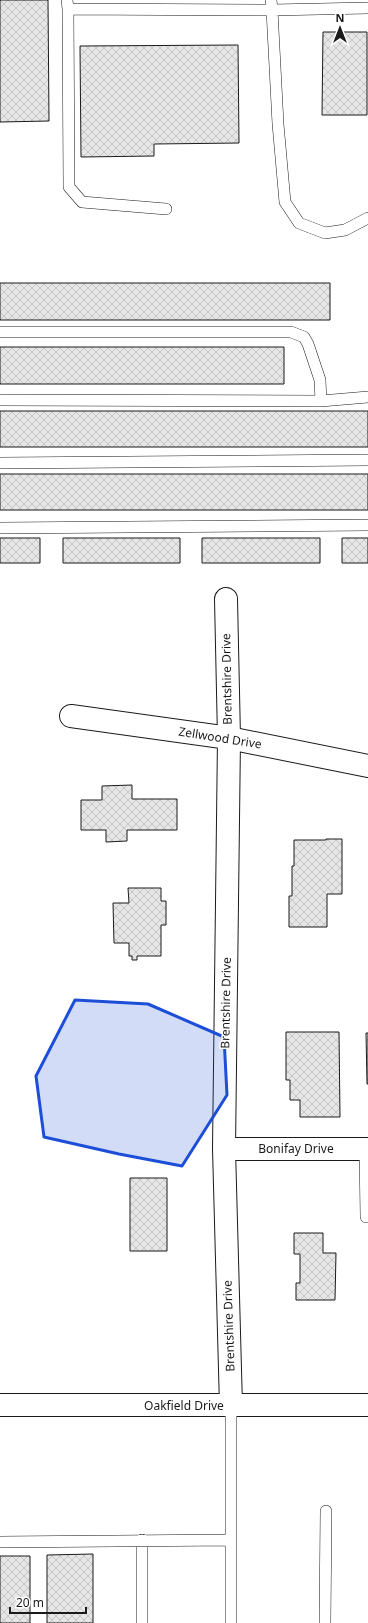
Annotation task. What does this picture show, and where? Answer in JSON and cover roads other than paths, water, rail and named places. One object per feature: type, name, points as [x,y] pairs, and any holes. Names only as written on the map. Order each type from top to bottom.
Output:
[{"type":"street","name":"Brentshire Drive","points":[[226,599],[229,738],[224,1150],[231,1406]]},
{"type":"street","name":"Zellwood Drive","points":[[71,716],[229,738],[368,766]]},
{"type":"street","name":"Bonifay Drive","points":[[224,1150],[366,1150]]},
{"type":"street","name":"Oakfield Drive","points":[[0,1405],[368,1405]]},
{"type":"lane","points":[[166,209],[82,202],[69,187],[68,5],[272,5],[368,8]]},
{"type":"lane","points":[[272,5],[278,124],[285,202],[299,223],[325,233],[346,230],[368,218]]},
{"type":"lane","points":[[0,332],[291,332],[304,337],[308,344],[320,380],[321,401]]},
{"type":"lane","points":[[0,400],[321,401],[368,397]]},
{"type":"lane","points":[[0,463],[368,460]]},
{"type":"lane","points":[[0,528],[368,525]]},
{"type":"lane","points":[[366,1150],[366,1217],[368,1217]]},
{"type":"lane","points":[[231,1406],[231,1623]]},
{"type":"lane","points":[[325,1623],[326,1511]]},
{"type":"lane","points":[[142,1540],[142,1623]]},
{"type":"lane","points":[[0,1542],[231,1540]]}]
